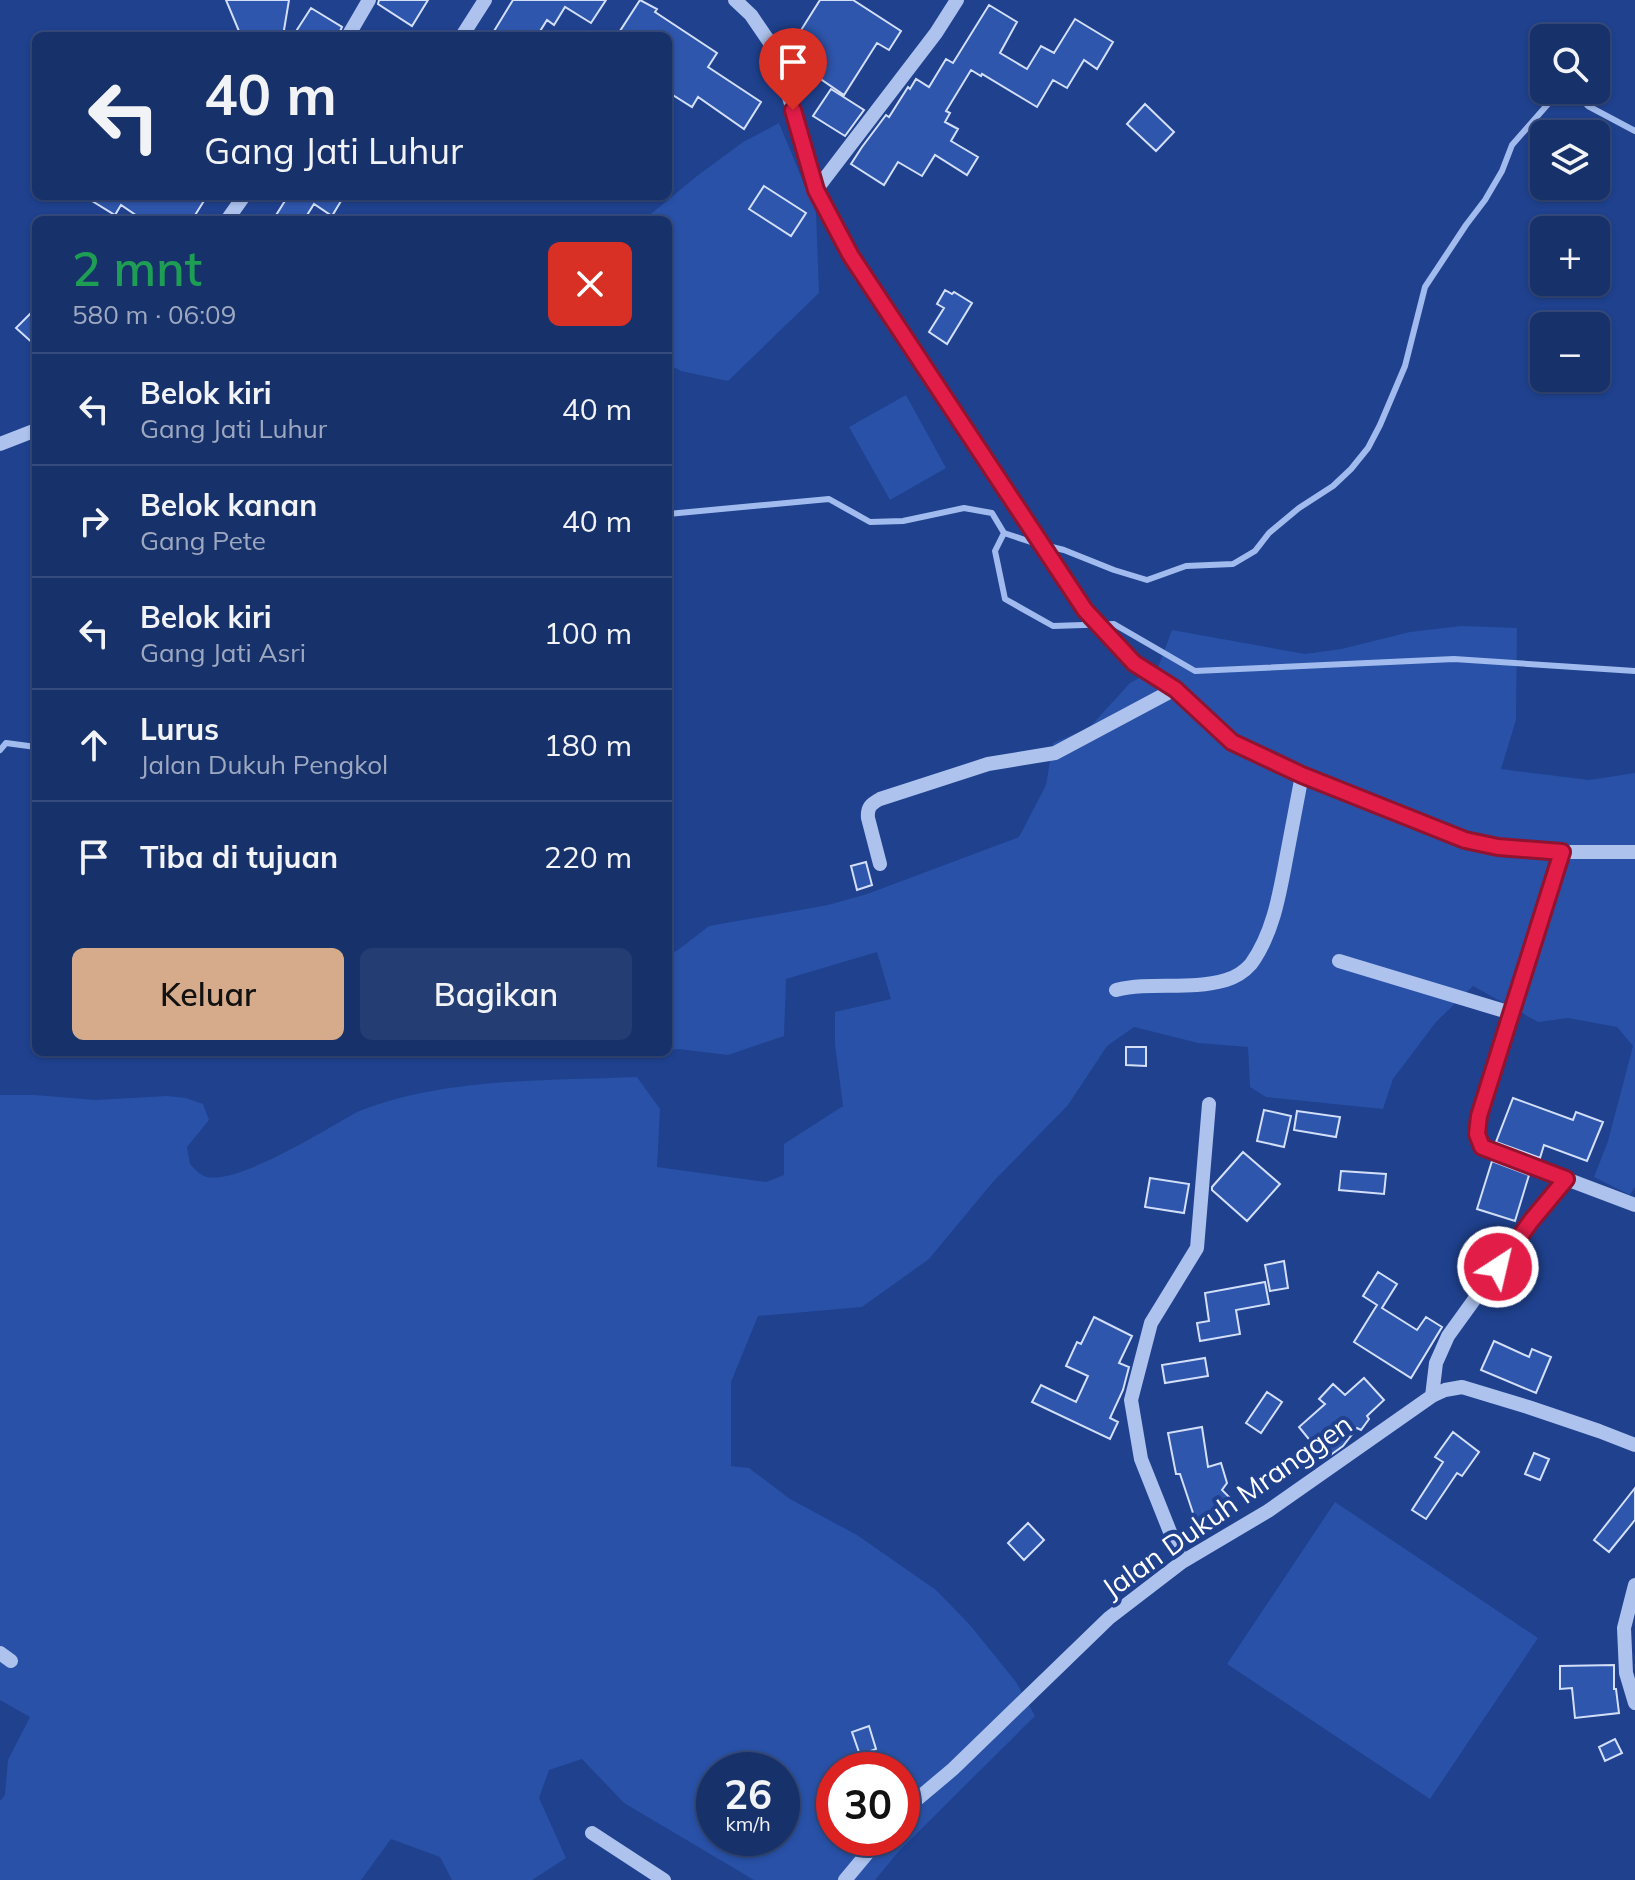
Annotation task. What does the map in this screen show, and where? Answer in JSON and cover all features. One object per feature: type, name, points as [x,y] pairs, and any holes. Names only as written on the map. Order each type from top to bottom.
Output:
[{"type":"street","points":[[350,32],[369,0]]},
{"type":"street","points":[[465,32],[485,0]]},
{"type":"street","points":[[735,0],[751,15],[770,43],[816,190],[851,256],[1085,610],[1134,663],[1175,689],[1232,742],[1302,775],[1465,840],[1498,847],[1562,852],[1635,852]]},
{"type":"street","points":[[816,190],[936,33],[957,0]]},
{"type":"street","points":[[0,444],[32,432]]},
{"type":"street","points":[[880,864],[868,818],[867,810],[872,803],[988,764],[1055,753],[1175,689]]},
{"type":"street","points":[[1116,990],[1133,986],[1193,986],[1223,981],[1238,976],[1250,964],[1278,904],[1302,775]]},
{"type":"street","points":[[1562,852],[1479,1116],[1477,1134],[1482,1147],[1635,1205]]},
{"type":"street","points":[[1339,961],[1511,1013]]},
{"type":"street","points":[[1182,1562],[1141,1459],[1131,1400],[1151,1323],[1197,1248],[1209,1104]]},
{"type":"street","points":[[1432,1396],[1436,1363],[1448,1336],[1531,1221],[1566,1179]]},
{"type":"street","name":"Jalan Dukuh Mranggen","points":[[920,1797],[962,1761],[1089,1636],[1182,1562],[1268,1511],[1432,1396],[1462,1387],[1635,1445]]},
{"type":"street","points":[[1635,1585],[1624,1628],[1626,1673],[1635,1703]]},
{"type":"street","points":[[592,1833],[664,1880]]},
{"type":"street","points":[[845,1880],[865,1856]]},
{"type":"shaded area","points":[[779,123],[816,213],[819,293],[728,381],[672,366],[672,216],[648,216],[743,142]]},
{"type":"shaded area","points":[[906,395],[946,468],[890,500],[849,427]]},
{"type":"shaded area","points":[[1461,626],[1517,628],[1516,720],[1501,769],[1589,780],[1635,773],[1635,1187],[1630,1195],[1594,1177],[1608,1141],[1633,1046],[1617,1027],[1568,1018],[1538,1022],[1473,986],[1436,1022],[1393,1079],[1383,1109],[1266,1097],[1250,1087],[1248,1047],[1198,1043],[1134,1027],[1107,1046],[1068,1105],[992,1183],[929,1259],[862,1307],[758,1316],[731,1382],[731,1466],[749,1468],[790,1499],[857,1535],[936,1590],[970,1625],[1016,1682],[1035,1716],[920,1830],[920,1752],[816,1752],[816,1856],[895,1856],[875,1880],[754,1880],[713,1856],[800,1856],[800,1752],[696,1752],[696,1846],[624,1803],[582,1759],[549,1770],[539,1798],[566,1858],[532,1880],[452,1880],[440,1857],[391,1839],[361,1880],[0,1880],[0,1801],[5,1795],[8,1760],[30,1717],[0,1700],[0,1095],[96,1100],[167,1096],[203,1104],[209,1120],[187,1147],[190,1164],[204,1176],[218,1177],[258,1165],[357,1112],[425,1092],[496,1083],[637,1077],[660,1109],[657,1167],[766,1182],[784,1175],[784,1144],[843,1106],[835,1045],[835,1012],[891,999],[877,952],[786,979],[784,1036],[728,1055],[672,1050],[672,953],[709,926],[828,905],[867,894],[1019,837],[1046,785],[1053,743],[1089,728],[1130,683],[1158,668],[1172,630],[1305,654],[1341,649],[1410,632]]},
{"type":"shaded area","points":[[1335,1502],[1538,1638],[1430,1799],[1227,1664]]},
{"type":"building","points":[[226,0],[289,0],[284,32],[239,32]]},
{"type":"building","points":[[379,0],[428,0],[412,26],[378,4]]},
{"type":"building","points":[[513,0],[606,0],[591,23],[565,7],[554,25],[547,20],[540,32],[493,32]]},
{"type":"building","points":[[640,0],[717,53],[708,67],[761,102],[744,129],[698,97],[692,107],[672,94],[672,32],[620,31]]},
{"type":"building","points":[[820,0],[853,0],[901,31],[889,50],[877,43],[844,95],[786,54]]},
{"type":"building","points":[[989,5],[1017,22],[1000,53],[1027,69],[1041,46],[1054,53],[1075,19],[1113,42],[1097,69],[1084,60],[1067,88],[1053,80],[1037,107],[971,70],[946,111],[950,113],[945,122],[958,129],[951,141],[978,157],[967,175],[935,155],[922,176],[898,162],[884,185],[851,164],[916,79],[929,87],[946,59],[953,63]]},
{"type":"building","points":[[311,8],[342,27],[340,32],[296,32]]},
{"type":"building","points":[[831,89],[864,110],[845,136],[813,116]]},
{"type":"building","points":[[1145,104],[1174,132],[1156,151],[1127,124]]},
{"type":"building","points":[[764,186],[806,213],[791,236],[749,209]]},
{"type":"building","points":[[91,200],[204,200],[194,216],[137,216],[121,205],[115,215]]},
{"type":"building","points":[[286,200],[342,200],[332,216],[314,204],[306,216],[276,216]]},
{"type":"building","points":[[945,290],[972,303],[947,344],[929,332],[944,308],[937,304]]},
{"type":"building","points":[[32,312],[32,342],[16,328]]},
{"type":"building","points":[[866,862],[872,885],[857,890],[851,866]]},
{"type":"building","points":[[1126,1047],[1146,1047],[1146,1066],[1126,1065]]},
{"type":"building","points":[[1513,1098],[1573,1120],[1576,1112],[1603,1122],[1587,1161],[1544,1145],[1540,1158],[1496,1142]]},
{"type":"building","points":[[1264,1110],[1291,1116],[1284,1147],[1257,1141]]},
{"type":"building","points":[[1297,1111],[1340,1117],[1336,1137],[1294,1130]]},
{"type":"building","points":[[1243,1152],[1280,1184],[1247,1221],[1212,1190]]},
{"type":"building","points":[[1492,1161],[1529,1175],[1515,1221],[1477,1209]]},
{"type":"building","points":[[1341,1171],[1386,1174],[1384,1194],[1339,1190]]},
{"type":"building","points":[[1150,1178],[1189,1184],[1184,1213],[1145,1207]]},
{"type":"building","points":[[1284,1261],[1288,1288],[1270,1291],[1265,1265]]},
{"type":"building","points":[[1378,1272],[1397,1284],[1382,1308],[1417,1330],[1426,1317],[1442,1327],[1411,1378],[1354,1342],[1377,1305],[1363,1296]]},
{"type":"building","points":[[1265,1282],[1269,1304],[1236,1310],[1240,1334],[1200,1341],[1197,1323],[1209,1321],[1205,1293]]},
{"type":"building","points":[[1094,1317],[1132,1336],[1119,1363],[1129,1367],[1123,1390],[1110,1418],[1118,1422],[1110,1439],[1032,1402],[1041,1385],[1076,1402],[1088,1376],[1066,1366]]},
{"type":"building","points":[[1494,1341],[1529,1357],[1532,1349],[1551,1357],[1536,1393],[1481,1370]]},
{"type":"building","points":[[1205,1358],[1208,1376],[1165,1383],[1162,1365]]},
{"type":"building","points":[[1364,1378],[1384,1400],[1367,1416],[1369,1419],[1361,1430],[1357,1428],[1343,1446],[1325,1459],[1299,1427],[1325,1404],[1319,1399],[1333,1384],[1345,1395]]},
{"type":"building","points":[[1267,1392],[1282,1402],[1261,1433],[1246,1423]]},
{"type":"building","points":[[1202,1427],[1208,1467],[1221,1463],[1227,1483],[1222,1490],[1232,1500],[1218,1504],[1221,1514],[1196,1522],[1180,1474],[1176,1474],[1168,1433]]},
{"type":"building","points":[[1453,1432],[1479,1452],[1462,1476],[1457,1473],[1426,1519],[1412,1510],[1443,1462],[1435,1457]]},
{"type":"building","points":[[1534,1453],[1549,1459],[1540,1480],[1525,1474]]},
{"type":"building","points":[[1635,1488],[1635,1520],[1609,1552],[1594,1540]]},
{"type":"building","points":[[1028,1523],[1044,1540],[1024,1560],[1008,1543]]},
{"type":"building","points":[[1614,1665],[1614,1689],[1619,1713],[1575,1718],[1572,1688],[1560,1689],[1560,1666]]},
{"type":"building","points":[[869,1726],[876,1749],[859,1752],[852,1732]]},
{"type":"building","points":[[1615,1739],[1622,1753],[1605,1761],[1599,1747]]},
{"type":"waterway","points":[[1052,547],[1147,580],[1186,566],[1233,564],[1255,551],[1269,533],[1333,486],[1368,448],[1405,366],[1425,287],[1485,200],[1502,171],[1512,145],[1548,104],[1565,92],[1576,94],[1588,106],[1635,131]]},
{"type":"waterway","points":[[672,514],[829,499],[870,522],[903,521],[964,508],[992,513],[1004,533],[995,551],[1005,599],[1053,626],[1114,624],[1195,671],[1454,659],[1635,671]]},
{"type":"waterway","points":[[1004,533],[1031,542]]},
{"type":"waterway","points":[[0,750],[6,743],[32,746]]},
{"type":"route","points":[[793,110],[816,190],[851,256],[1085,610],[1134,663],[1175,689],[1232,742],[1302,775],[1465,840],[1498,847],[1562,852],[1499,1048],[1479,1116],[1477,1134],[1482,1147],[1566,1179],[1498,1267]]}]
